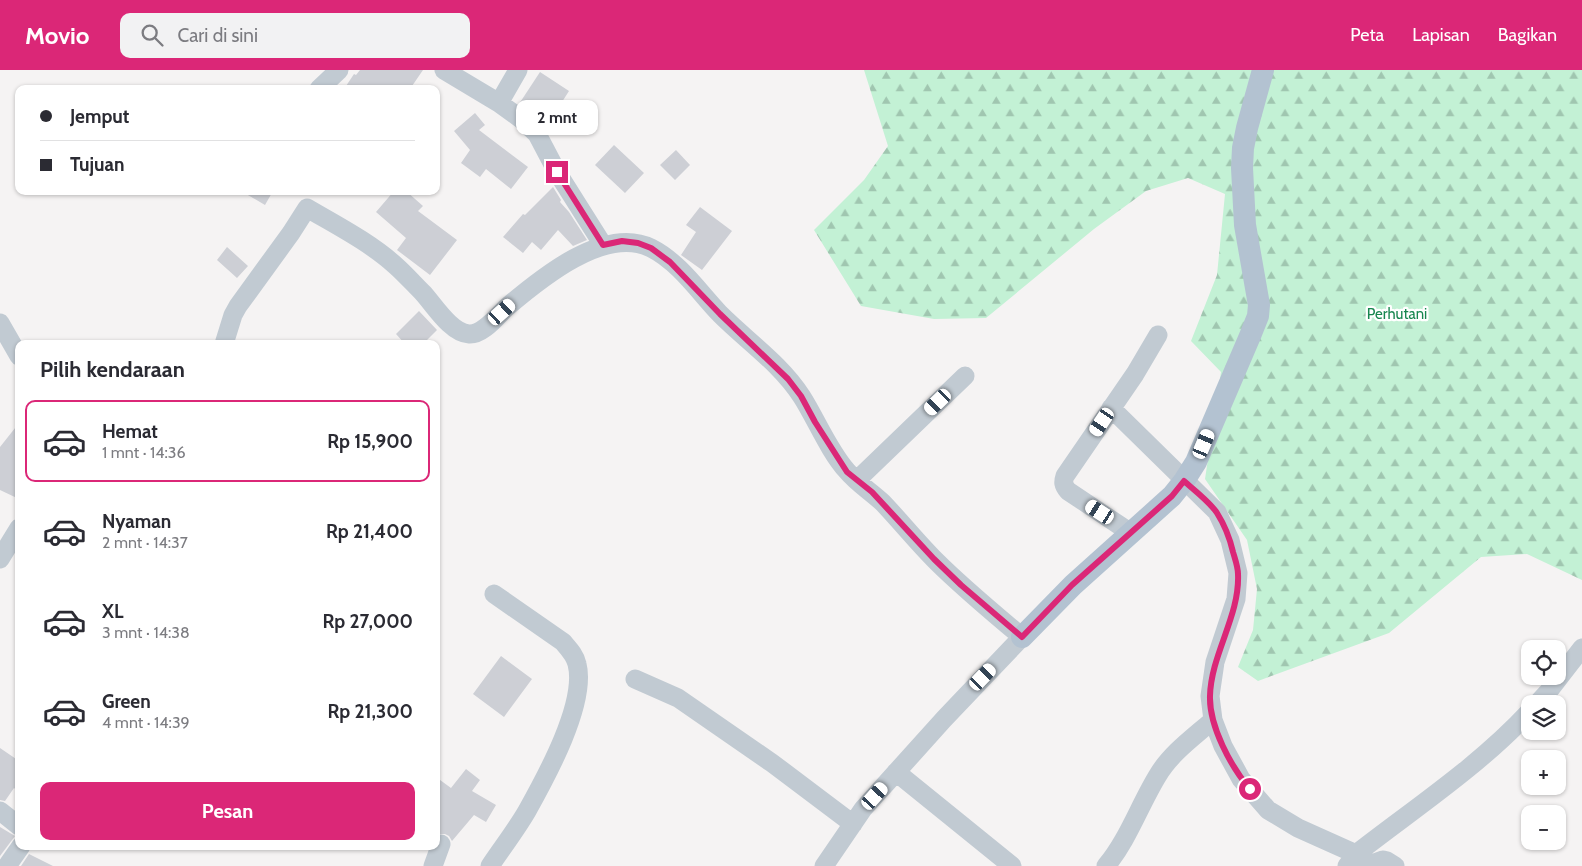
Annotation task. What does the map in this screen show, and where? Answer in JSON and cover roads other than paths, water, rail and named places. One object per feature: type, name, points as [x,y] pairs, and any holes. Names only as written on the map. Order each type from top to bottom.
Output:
[{"type":"main road","points":[[1022,637],[1072,585],[1172,496],[1196,462],[1258,316],[1259,304],[1245,225],[1242,168],[1247,128],[1263,70]]},
{"type":"street","points":[[323,85],[339,70]]},
{"type":"street","points":[[444,70],[499,103],[521,119],[537,134],[557,172],[603,245]]},
{"type":"street","points":[[499,103],[518,70]]},
{"type":"street","points":[[225,340],[233,315],[238,306],[290,234],[306,200],[395,265],[452,327],[470,335],[480,332],[514,302],[560,266],[603,245],[622,241],[638,243],[651,248],[670,262],[720,314],[788,379],[801,396],[847,472],[872,492],[941,565],[1022,637],[970,691],[863,809],[824,866]]},
{"type":"street","points":[[0,323],[15,349]]},
{"type":"street","points":[[1131,533],[1068,491],[1063,481],[1135,374],[1158,335]]},
{"type":"street","points":[[857,480],[964,376]]},
{"type":"street","points":[[1111,408],[1217,512],[1230,540],[1238,573],[1236,599],[1216,662],[1210,696],[1213,720],[1241,779],[1268,810],[1352,860],[1372,864],[1383,860],[1395,866]]},
{"type":"street","points":[[0,559],[15,535]]},
{"type":"street","points":[[490,866],[526,813],[561,744],[573,712],[579,687],[578,665],[570,649],[563,642],[494,594]]},
{"type":"street","points":[[1545,695],[1582,648]]},
{"type":"street","points":[[635,679],[678,698],[772,763],[853,824]]},
{"type":"street","points":[[1106,866],[1130,827],[1159,773],[1172,757],[1213,720]]},
{"type":"street","points":[[1352,860],[1521,721]]},
{"type":"street","points":[[896,772],[1012,866]]},
{"type":"street","points":[[0,811],[15,823]]},
{"type":"street","points":[[7,866],[18,850]]},
{"type":"street","points":[[433,866],[438,850]]},
{"type":"park label","name":"Perhutani","points":[[1397,314]]}]
